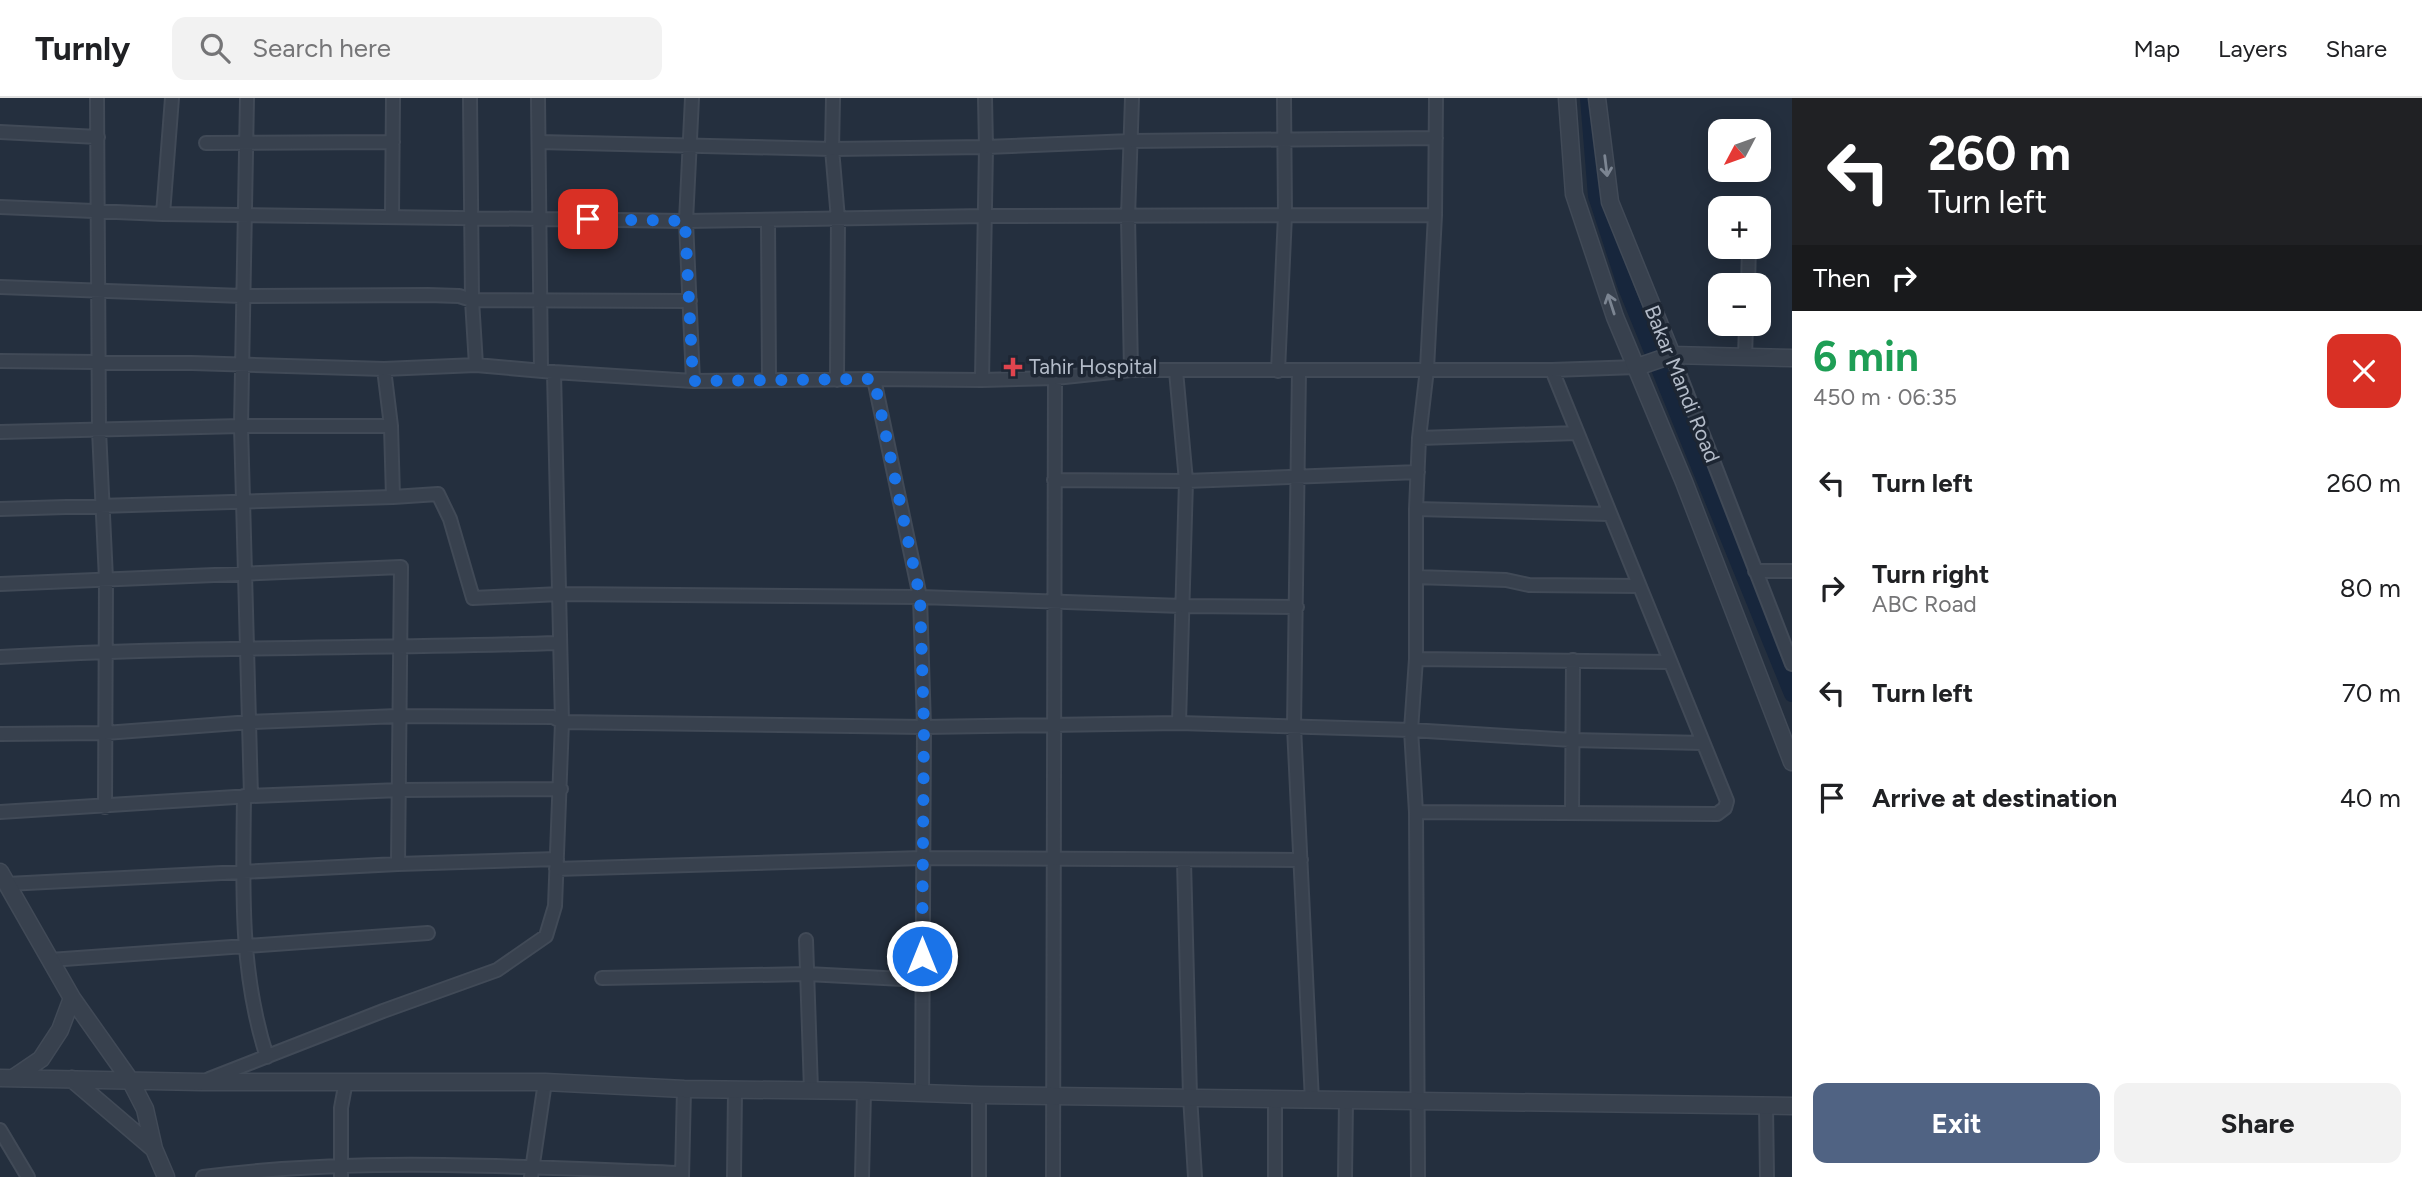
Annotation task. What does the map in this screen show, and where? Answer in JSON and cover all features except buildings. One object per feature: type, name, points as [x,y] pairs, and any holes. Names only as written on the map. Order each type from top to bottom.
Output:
[{"type":"street","points":[[97,98],[99,430],[106,579],[105,807]]},
{"type":"street","points":[[163,214],[172,98]]},
{"type":"street","points":[[247,98],[241,426],[245,502],[246,650],[251,722],[243,872],[245,946],[257,1028],[267,1057]]},
{"type":"street","points":[[392,215],[393,98]]},
{"type":"street","points":[[470,98],[472,300],[476,365]]},
{"type":"street","points":[[202,1082],[383,1011],[497,971],[546,936],[555,906],[562,722],[560,594],[548,372],[541,301],[538,98]]},
{"type":"street","points":[[692,98],[685,221],[693,381]]},
{"type":"street","points":[[833,98],[832,149],[838,219],[837,380]]},
{"type":"street","points":[[982,380],[985,98]]},
{"type":"street","points":[[1131,370],[1128,217],[1132,98]]},
{"type":"street","points":[[1278,371],[1285,215],[1284,98]]},
{"type":"street","points":[[1418,1177],[1416,812],[1411,730],[1416,659],[1416,509],[1435,215],[1436,98]]},
{"type":"street","points":[[1567,98],[1574,194],[1615,317],[1792,762]]},
{"type":"street","name":"Bakar Mandi Road","points":[[1597,98],[1611,202],[1791,657]]},
{"type":"street","points":[[0,132],[98,137]]},
{"type":"street","points":[[539,142],[832,149],[1131,141],[1437,138]]},
{"type":"street","points":[[206,143],[393,142]]},
{"type":"street","points":[[0,207],[163,214],[685,221],[985,216],[1435,215]]},
{"type":"street","points":[[768,220],[769,380]]},
{"type":"street","points":[[0,288],[242,296],[428,295],[459,296],[472,300],[690,301]]},
{"type":"street","points":[[1745,358],[1746,336]]},
{"type":"street","points":[[0,361],[384,369],[476,365],[693,381],[982,380],[1055,378],[1131,370],[1552,370],[1637,367],[1672,355],[1792,358]]},
{"type":"street","points":[[384,369],[391,426],[393,497]]},
{"type":"street","points":[[1299,370],[1294,727],[1312,1101]]},
{"type":"street","points":[[1416,812],[1717,814],[1725,808],[1727,801],[1552,370]]},
{"type":"street","points":[[1176,371],[1186,481],[1179,723]]},
{"type":"street","points":[[1053,1177],[1051,1095],[1055,378]]},
{"type":"street","points":[[874,379],[920,597],[924,727],[922,1093]]},
{"type":"street","points":[[0,432],[241,426],[391,426]]},
{"type":"street","points":[[1419,438],[1577,433]]},
{"type":"street","points":[[1054,480],[1186,481],[1418,472]]},
{"type":"street","points":[[0,509],[438,494],[450,519],[473,598],[560,594],[920,597],[1297,607]]},
{"type":"street","points":[[1416,509],[1609,514]]},
{"type":"street","points":[[0,584],[401,567],[398,864]]},
{"type":"street","points":[[1755,571],[1792,571]]},
{"type":"street","points":[[1416,577],[1496,580],[1529,585],[1639,586]]},
{"type":"street","points":[[0,657],[105,651],[401,648],[559,643]]},
{"type":"street","points":[[1416,659],[1670,662]]},
{"type":"street","points":[[1572,813],[1573,660]]},
{"type":"street","points":[[0,734],[105,733],[251,722],[398,716],[553,717],[562,722],[924,727],[1179,723],[1703,743]]},
{"type":"street","points":[[0,812],[247,796],[400,790],[561,789]]},
{"type":"street","points":[[166,1177],[153,1149],[145,1110],[130,1080],[72,998],[3,878],[243,872],[398,864],[923,858],[1301,860]]},
{"type":"street","points":[[1184,860],[1190,1097],[1195,1177]]},
{"type":"street","points":[[50,960],[428,933]]},
{"type":"street","points":[[806,940],[811,1090]]},
{"type":"street","points":[[602,978],[807,974],[922,980]]},
{"type":"street","points":[[7,1078],[41,1059],[60,1030],[72,998]]},
{"type":"street","points":[[7,1078],[202,1082],[545,1083],[684,1089],[979,1095],[1792,1106]]},
{"type":"street","points":[[72,1079],[153,1149]]},
{"type":"street","points":[[340,1171],[341,1108],[346,1081]]},
{"type":"street","points":[[532,1172],[545,1083]]},
{"type":"street","points":[[203,1177],[253,1170],[340,1171],[454,1165],[532,1172],[682,1175],[684,1089]]},
{"type":"street","points":[[734,1177],[735,1090]]},
{"type":"street","points":[[862,1177],[864,1091]]},
{"type":"street","points":[[979,1095],[979,1177]]},
{"type":"street","points":[[1275,1099],[1275,1177]]},
{"type":"street","points":[[1345,1177],[1346,1100]]},
{"type":"street","points":[[1766,1106],[1767,1177]]},
{"type":"street","points":[[0,1130],[27,1177]]},
{"type":"waterway","points":[[1588,98],[1596,196],[1626,288],[1792,694]]},
{"type":"place","name":"Tahir Hospital","points":[[1013,367]]},
{"type":"route","points":[[588,219],[685,221],[693,381],[874,379],[920,597],[924,727],[922,956]]}]
